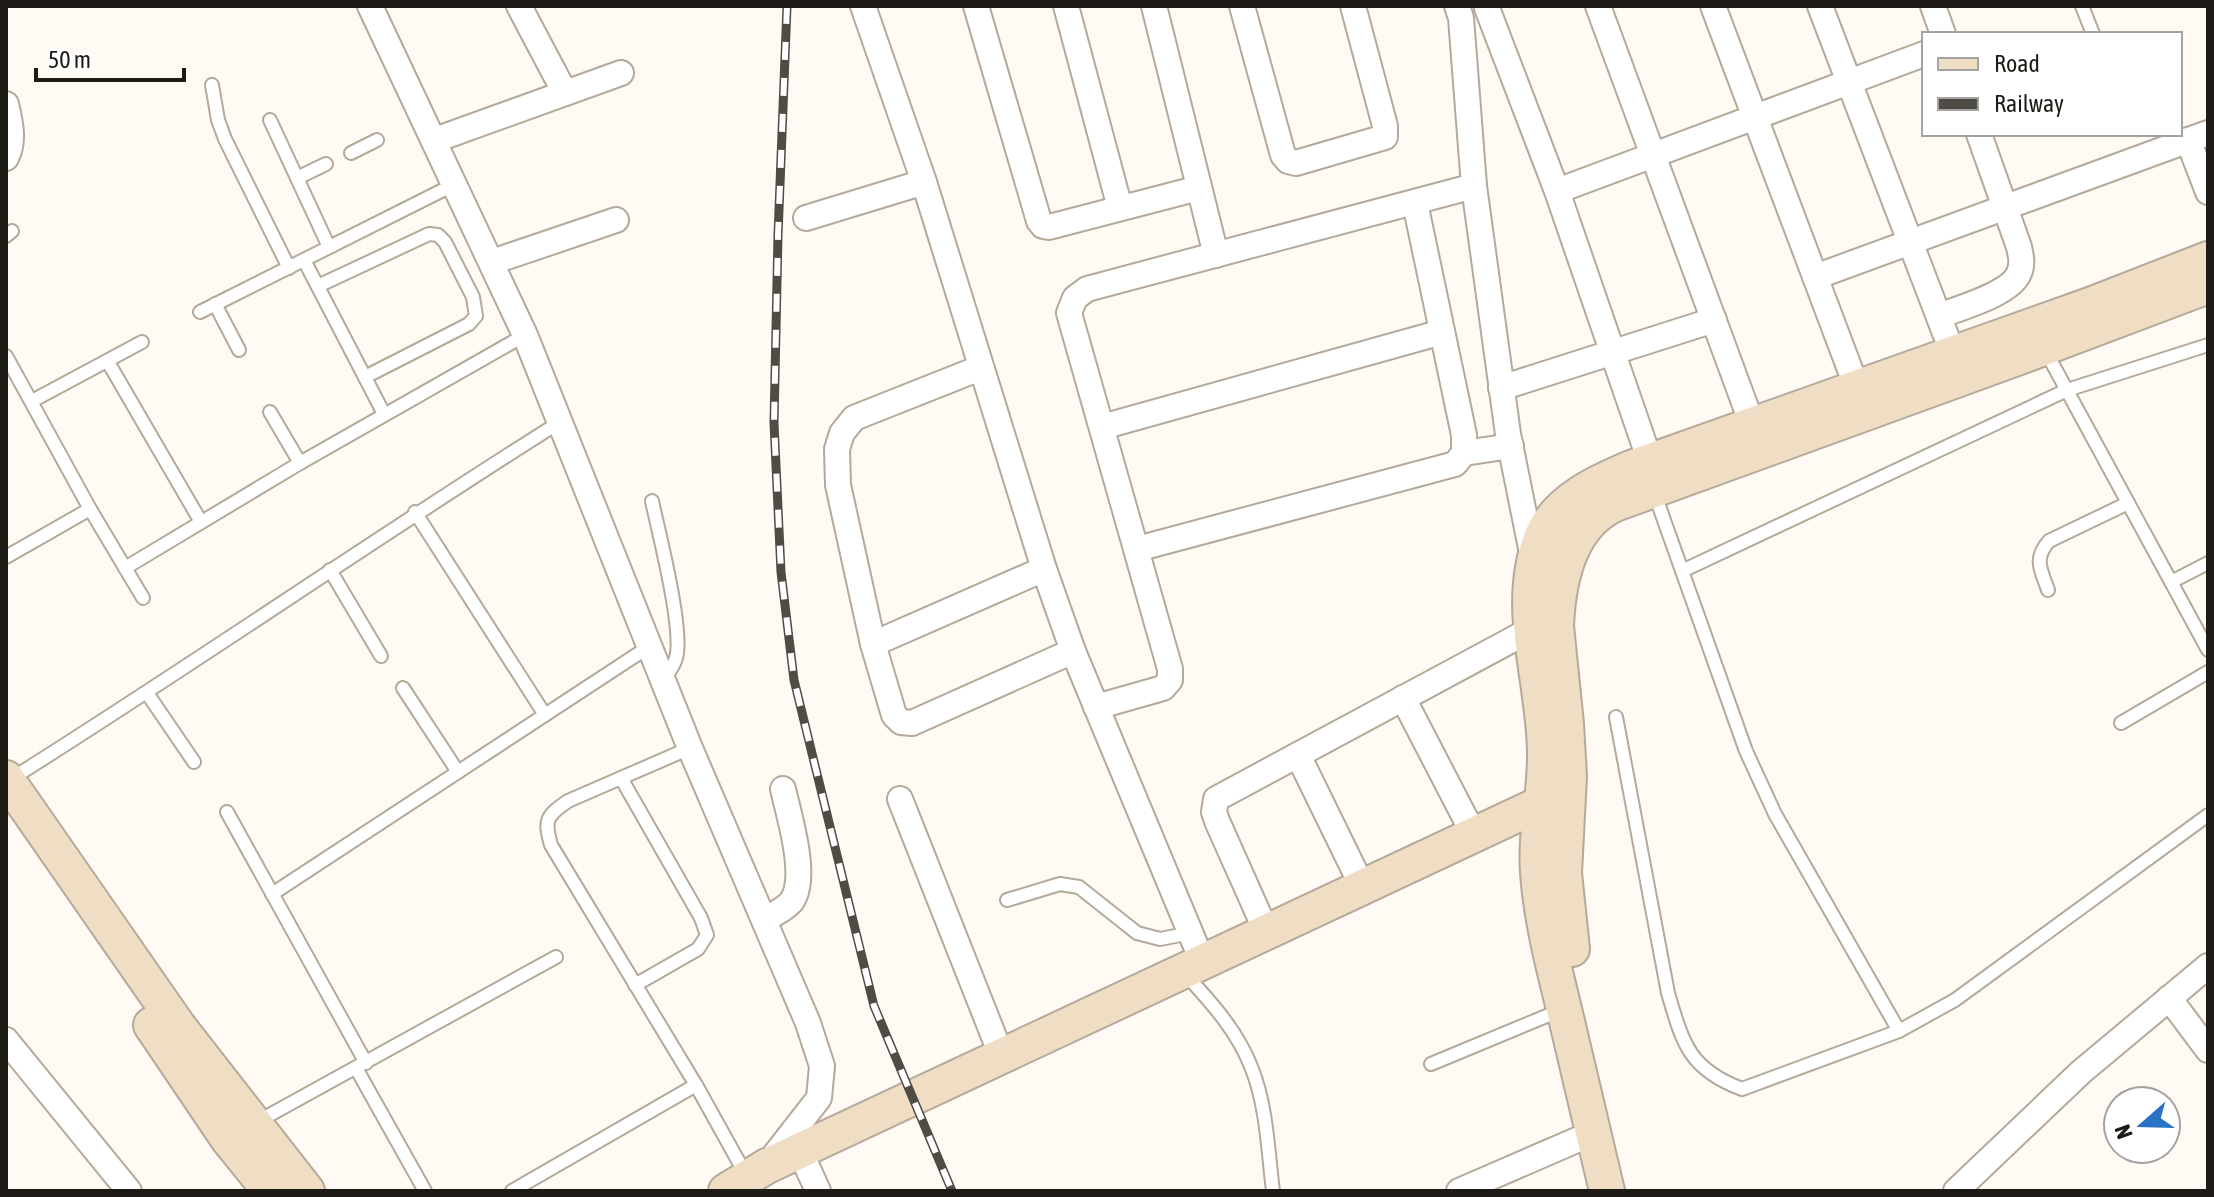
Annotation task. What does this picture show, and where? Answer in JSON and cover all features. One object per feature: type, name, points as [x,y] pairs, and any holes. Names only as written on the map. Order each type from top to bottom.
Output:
[{"type":"main road","points":[[1607,1191],[1549,944],[1538,871],[1566,724],[1556,626],[1557,602],[1566,563],[1590,522],[1652,476],[1752,424],[1953,354],[2208,259]]},
{"type":"main road","points":[[1627,1191],[1570,940],[1554,797],[1545,752],[1530,583],[1547,527],[1572,500],[1601,481],[1652,476],[2044,348],[2208,286]]},
{"type":"main road","points":[[7,780],[179,1027],[241,1131],[270,1191]]},
{"type":"main road","points":[[741,1183],[800,1151],[1002,1057],[1192,956],[1267,933],[1554,797]]},
{"type":"main road","points":[[6,816],[241,1131],[307,1191]]},
{"type":"street","points":[[370,6],[525,335],[690,748],[808,1023],[822,1066],[819,1098],[741,1183]]},
{"type":"street","points":[[519,6],[565,93]]},
{"type":"street","points":[[863,6],[924,182],[1044,569],[1192,956]]},
{"type":"street","points":[[976,6],[1039,221],[1049,227],[1199,188]]},
{"type":"street","points":[[1066,6],[1120,208]]},
{"type":"street","points":[[1154,6],[1216,255]]},
{"type":"street","points":[[1242,6],[1283,155],[1288,161],[1296,163],[1385,137],[1385,126],[1353,6]]},
{"type":"street","points":[[1598,6],[1752,424]]},
{"type":"street","points":[[1713,6],[1857,388]]},
{"type":"street","points":[[1820,6],[1953,354]]},
{"type":"street","points":[[1933,6],[1942,32]]},
{"type":"street","points":[[1557,602],[1535,563],[1501,388],[1474,186],[1459,12],[1490,7],[1557,191],[1652,476]]},
{"type":"street","points":[[1557,191],[1922,55]]},
{"type":"street","points":[[435,140],[621,73]]},
{"type":"street","points":[[6,104],[12,129],[6,158]]},
{"type":"street","points":[[1939,316],[2009,286],[2018,276],[2022,263],[1980,136]]},
{"type":"street","points":[[1815,277],[2198,136],[2208,192]]},
{"type":"street","points":[[806,218],[924,182]]},
{"type":"street","points":[[1096,707],[1163,688],[1170,680],[1167,653],[1069,313],[1075,298],[1087,289],[1474,186]]},
{"type":"street","points":[[1137,549],[1455,464],[1464,453],[1464,435],[1415,203]]},
{"type":"street","points":[[492,262],[616,220]]},
{"type":"street","points":[[1501,388],[1714,320]]},
{"type":"street","points":[[1102,427],[1442,332]]},
{"type":"street","points":[[980,368],[854,418],[842,433],[837,449],[838,485],[873,644],[894,715],[901,722],[912,723],[1073,651]]},
{"type":"street","points":[[1464,453],[1511,446]]},
{"type":"street","points":[[873,644],[1044,569]]},
{"type":"street","points":[[1267,933],[1217,821],[1216,799],[1532,629]]},
{"type":"street","points":[[1403,698],[1474,835]]},
{"type":"street","points":[[1298,755],[1363,888]]},
{"type":"street","points":[[765,919],[791,902],[798,887],[798,865],[783,789]]},
{"type":"street","points":[[900,799],[1002,1057]]},
{"type":"street","points":[[1956,1191],[2081,1072],[2208,966]]},
{"type":"street","points":[[2169,998],[2208,1050]]},
{"type":"street","points":[[6,1040],[129,1191]]},
{"type":"street","points":[[1459,1191],[1593,1133]]},
{"type":"street","points":[[800,1151],[818,1191]]},
{"type":"lane","points":[[2082,6],[2092,32]]},
{"type":"lane","points":[[212,85],[225,139],[289,268]]},
{"type":"lane","points":[[270,120],[329,247]]},
{"type":"lane","points":[[351,153],[377,140]]},
{"type":"lane","points":[[297,178],[326,164]]},
{"type":"lane","points":[[200,312],[455,184]]},
{"type":"lane","points":[[318,286],[429,234],[438,235],[445,242],[473,297],[476,316],[469,324],[365,377]]},
{"type":"lane","points":[[304,260],[384,414]]},
{"type":"lane","points":[[215,304],[239,350]]},
{"type":"lane","points":[[125,568],[384,414],[525,335]]},
{"type":"lane","points":[[32,401],[142,342]]},
{"type":"lane","points":[[1682,571],[2067,390],[2208,345]]},
{"type":"lane","points":[[2044,348],[2208,650]]},
{"type":"lane","points":[[6,356],[143,598]]},
{"type":"lane","points":[[108,362],[201,522]]},
{"type":"lane","points":[[270,412],[300,463]]},
{"type":"lane","points":[[7,780],[147,693],[415,512],[560,422]]},
{"type":"lane","points":[[1652,476],[1746,751],[1775,814],[1899,1031]]},
{"type":"lane","points":[[652,501],[677,641],[676,658],[664,681]]},
{"type":"lane","points":[[2048,590],[2039,565],[2040,550],[2049,541],[2128,503]]},
{"type":"lane","points":[[6,557],[90,509]]},
{"type":"lane","points":[[415,512],[545,715]]},
{"type":"lane","points":[[2171,582],[2208,563]]},
{"type":"lane","points":[[330,570],[381,656]]},
{"type":"lane","points":[[272,894],[650,646]]},
{"type":"lane","points":[[2121,723],[2208,672]]},
{"type":"lane","points":[[403,688],[458,772]]},
{"type":"lane","points":[[147,693],[194,762]]},
{"type":"lane","points":[[1616,717],[1668,993],[1679,1029],[1696,1062],[1716,1079],[1742,1089],[1899,1031],[1955,1000],[2208,815]]},
{"type":"lane","points":[[690,748],[568,801],[550,813],[546,827],[551,845],[696,1085],[741,1183]]},
{"type":"lane","points":[[621,778],[701,918],[707,935],[698,949],[635,985]]},
{"type":"lane","points":[[227,812],[425,1191]]},
{"type":"lane","points":[[1007,900],[1060,884],[1079,887],[1137,933],[1160,939],[1192,956],[1213,1004],[1239,1041],[1253,1072],[1263,1117],[1273,1191]]},
{"type":"lane","points":[[241,1131],[556,957]]},
{"type":"lane","points":[[1431,1064],[1564,1009]]},
{"type":"lane","points":[[512,1191],[696,1085]]},
{"type":"railway","points":[[787,6],[774,423],[781,572],[794,680],[874,1006],[952,1191]]}]
